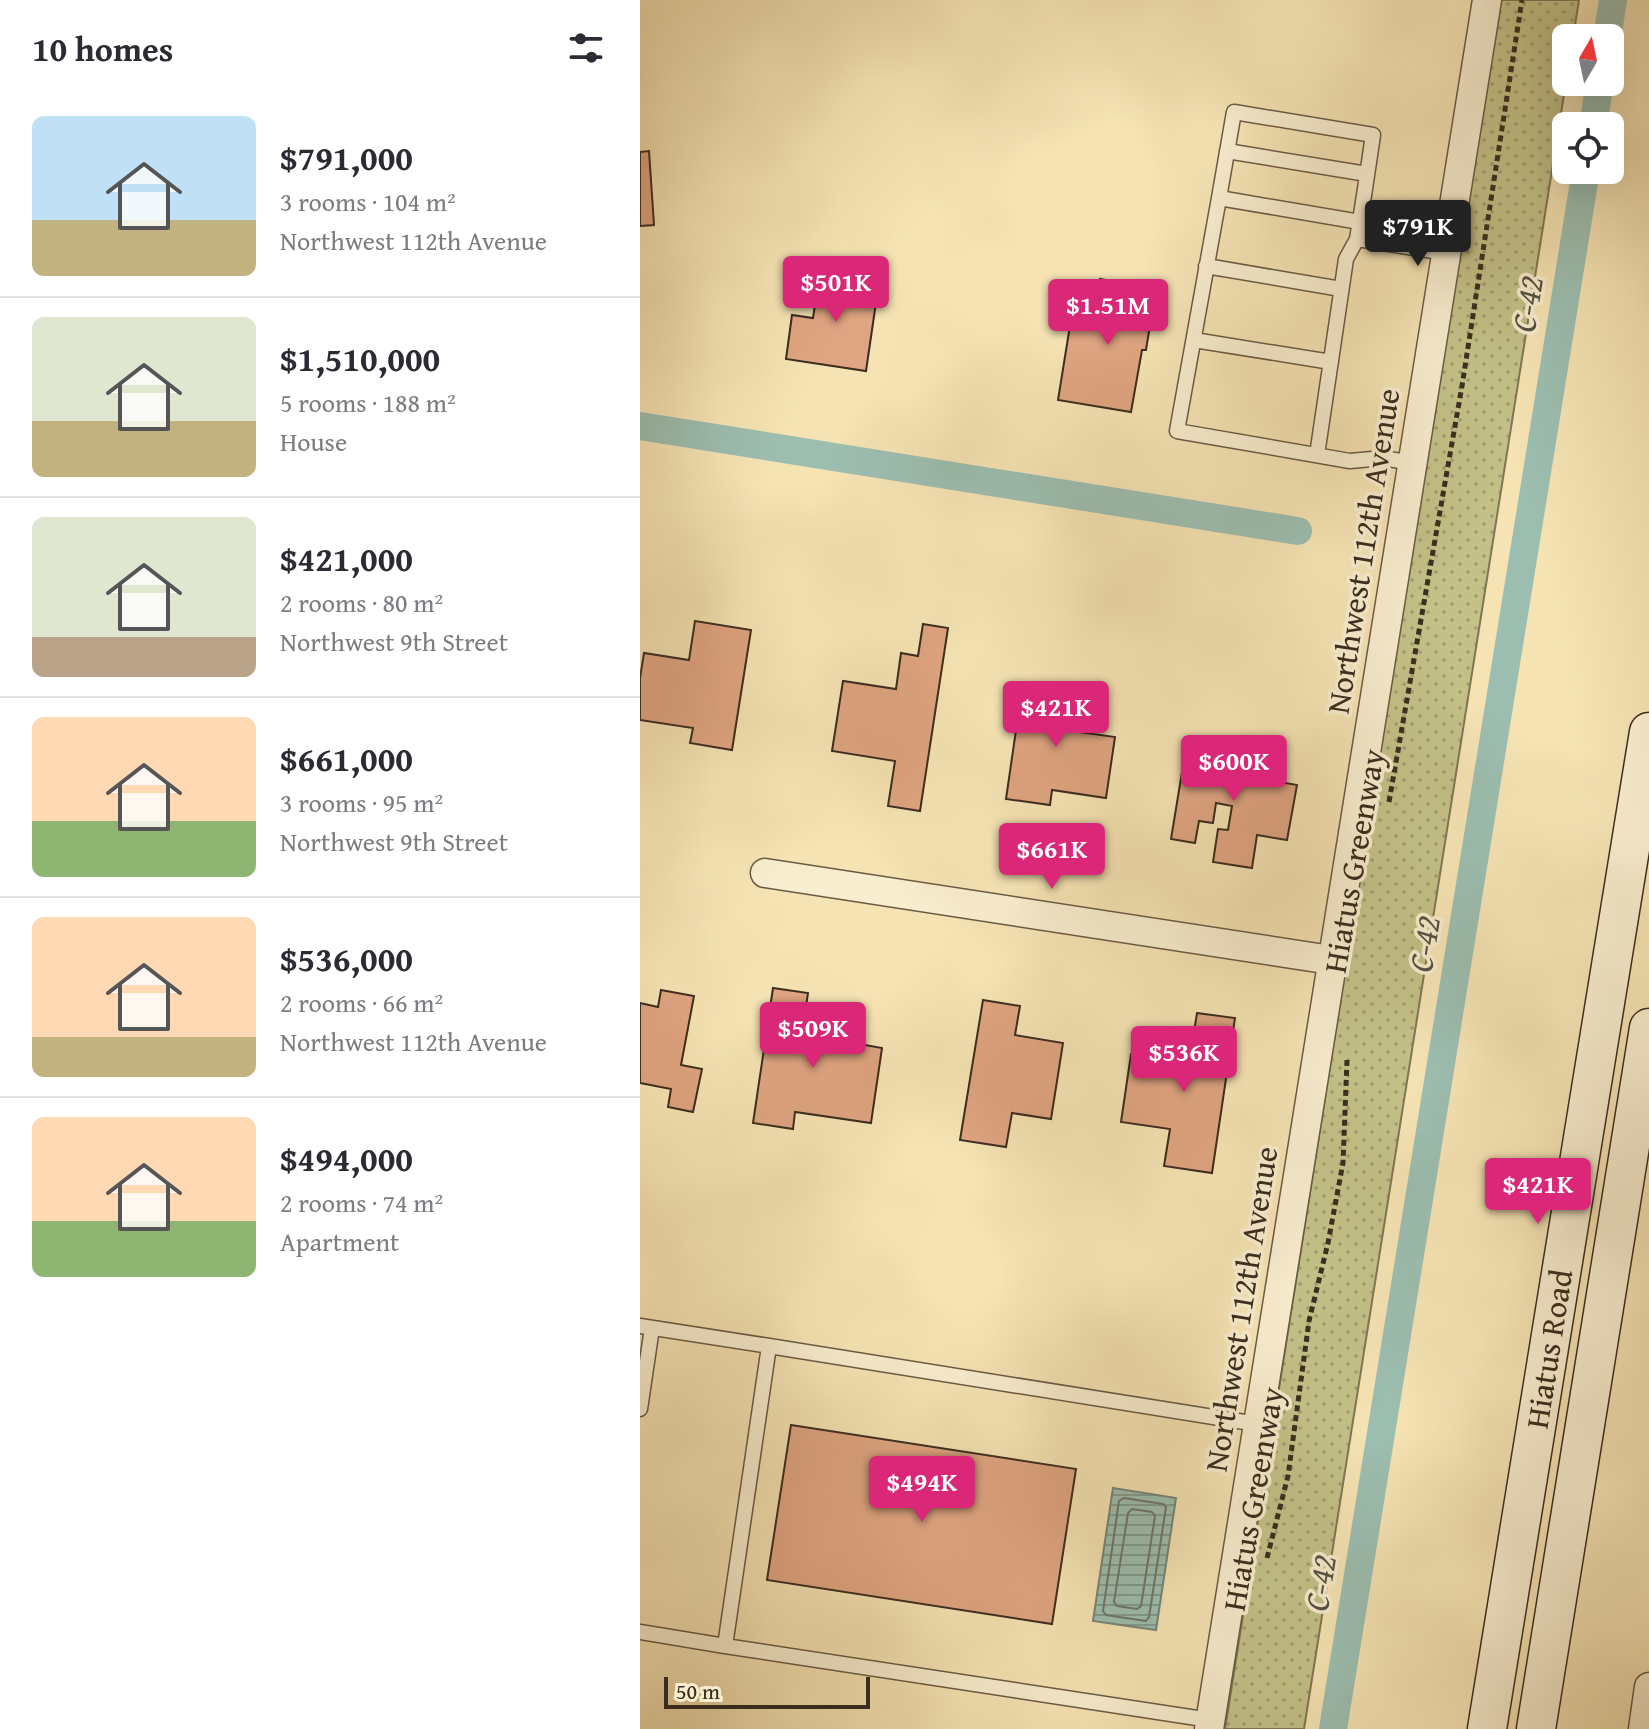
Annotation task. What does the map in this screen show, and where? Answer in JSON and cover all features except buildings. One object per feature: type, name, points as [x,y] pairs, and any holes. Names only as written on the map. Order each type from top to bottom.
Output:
[{"type":"main road","name":"Hiatus Road","points":[[1487,1729],[1649,732]]},
{"type":"main road","name":"Hiatus Road","points":[[1536,1729],[1649,1028]]},
{"type":"street","name":"Northwest 112th Avenue","points":[[1210,1725],[1487,0]]},
{"type":"street","points":[[765,873],[1331,960]]},
{"type":"street","points":[[1643,1729],[1649,1687]]},
{"type":"lane","points":[[1317,455],[1346,259],[1357,239],[1373,135],[1234,112],[1177,431],[1350,461],[1383,458],[1412,463]]},
{"type":"lane","points":[[1227,151],[1367,174]]},
{"type":"lane","points":[[1219,198],[1360,222]]},
{"type":"lane","points":[[1357,239],[1446,253]]},
{"type":"lane","points":[[1206,266],[1341,289]]},
{"type":"lane","points":[[1194,340],[1331,362]]},
{"type":"lane","points":[[640,1409],[646,1327],[1257,1424]]},
{"type":"lane","points":[[725,1646],[769,1346]]},
{"type":"lane","points":[[640,1632],[1210,1725]]},
{"type":"path","name":"Hiatus Greenway","points":[[1388,809],[1462,386],[1522,0]]},
{"type":"path","name":"Hiatus Greenway","points":[[1266,1560],[1288,1476],[1309,1321],[1343,1163],[1347,1057]]},
{"type":"shaded area","points":[[1499,0],[1579,0],[1575,24],[1552,24],[1552,96],[1564,96],[1561,112],[1552,112],[1552,170],[1304,1729],[1225,1729]]},
{"type":"water","points":[[1113,1488],[1176,1498],[1156,1630],[1093,1621]]},
{"type":"waterway","name":"C-42","points":[[1609,24],[1613,0]]},
{"type":"waterway","name":"C-42","points":[[1595,112],[1598,96]]},
{"type":"waterway","name":"C-42","points":[[1333,1729],[1584,184]]},
{"type":"waterway","points":[[640,426],[1298,531]]}]
